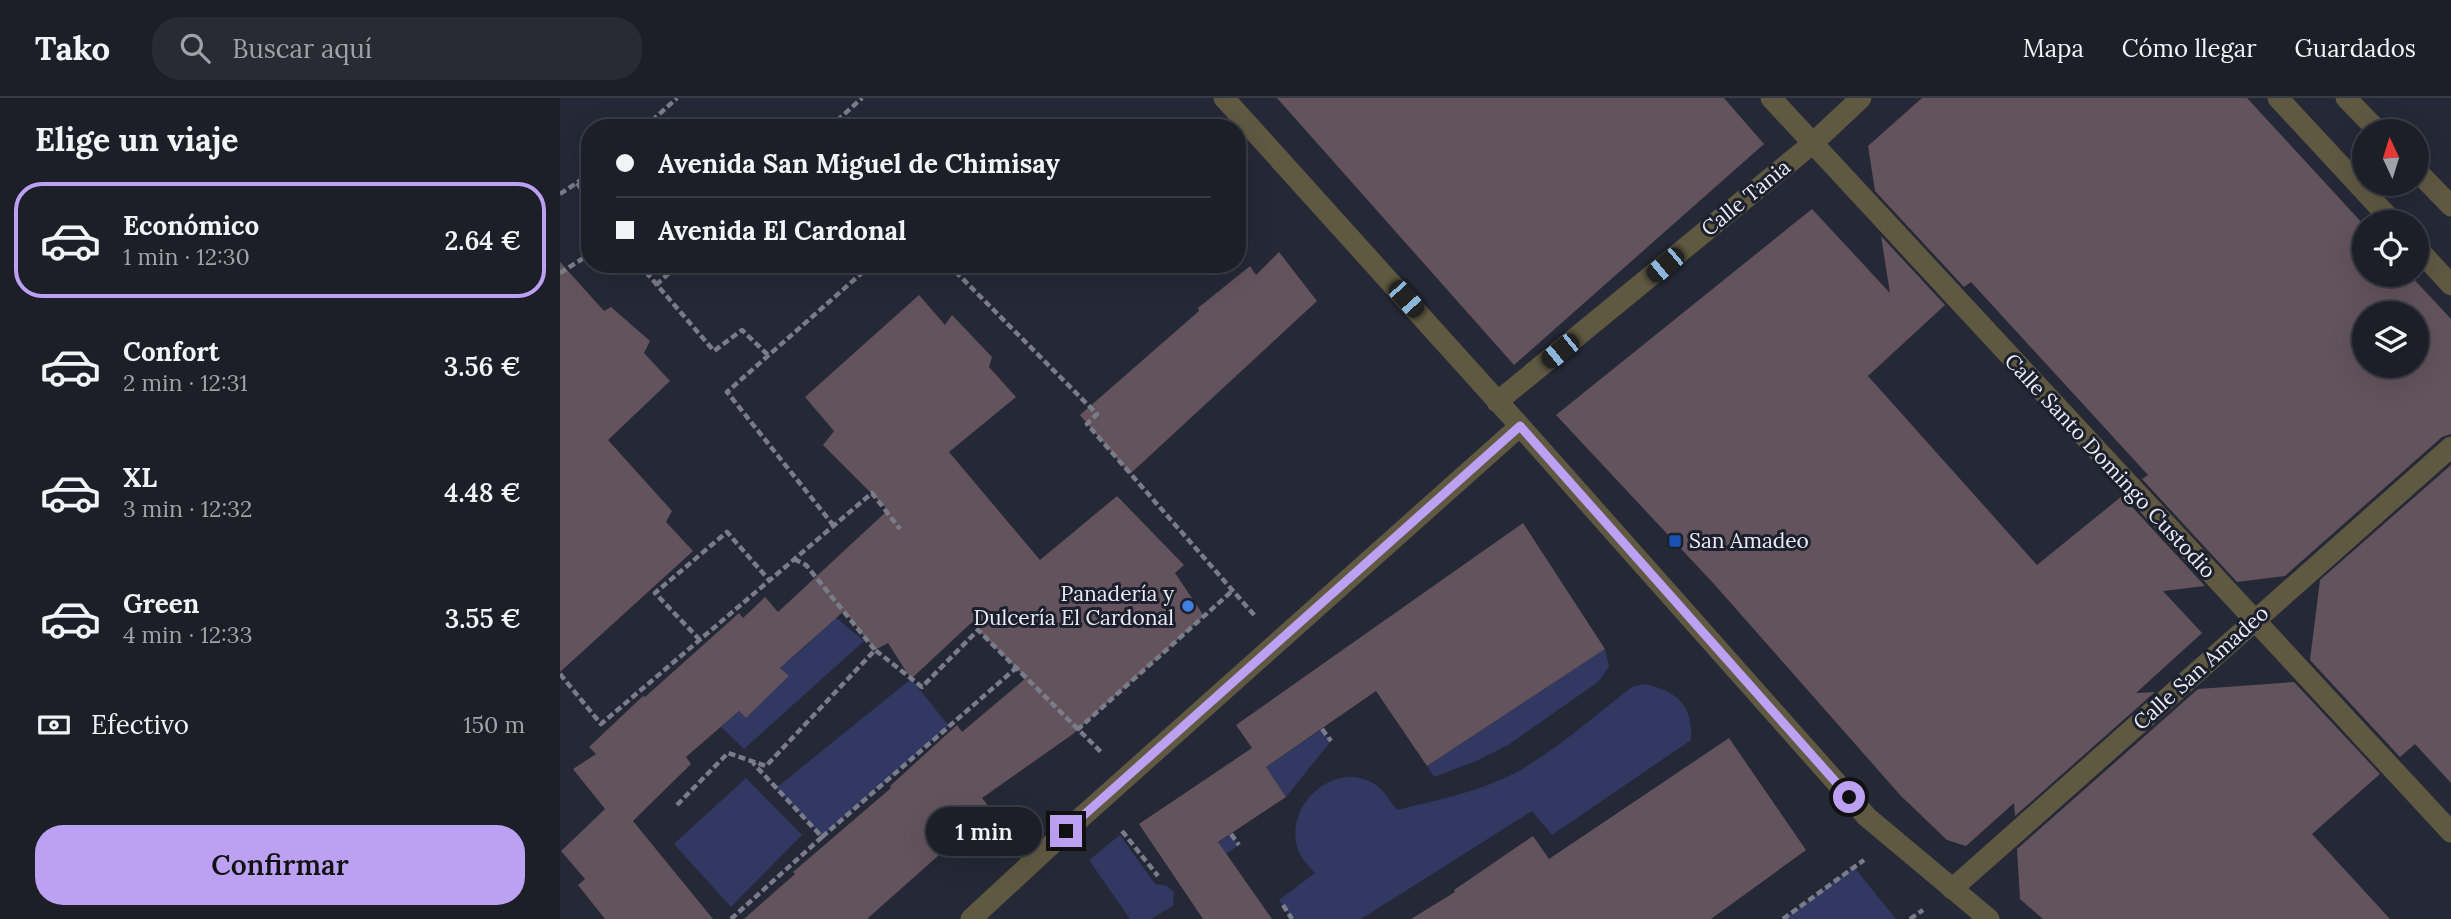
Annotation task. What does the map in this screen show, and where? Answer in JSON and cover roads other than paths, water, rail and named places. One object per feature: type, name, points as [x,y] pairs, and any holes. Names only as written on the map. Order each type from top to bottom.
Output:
[{"type":"street","points":[[1224,98],[1243,119]]},
{"type":"street","name":"Calle Santo Domingo Custodio","points":[[1771,98],[2451,832]]},
{"type":"street","name":"Calle Tania","points":[[1497,402],[1812,144],[1861,98]]},
{"type":"street","points":[[2278,98],[2382,210]]},
{"type":"street","points":[[2346,98],[2366,119]]},
{"type":"street","points":[[1246,122],[1867,817],[1989,919]]},
{"type":"street","points":[[2429,183],[2451,206]]},
{"type":"street","points":[[2429,261],[2451,285]]},
{"type":"street","points":[[971,919],[1520,426]]},
{"type":"street","name":"Calle San Amadeo","points":[[1952,889],[2451,447]]},
{"type":"place","name":"San Amadeo","points":[[1675,541]]},
{"type":"place","name":"Panadería y Dulcería El Cardonal","points":[[1188,606]]}]
